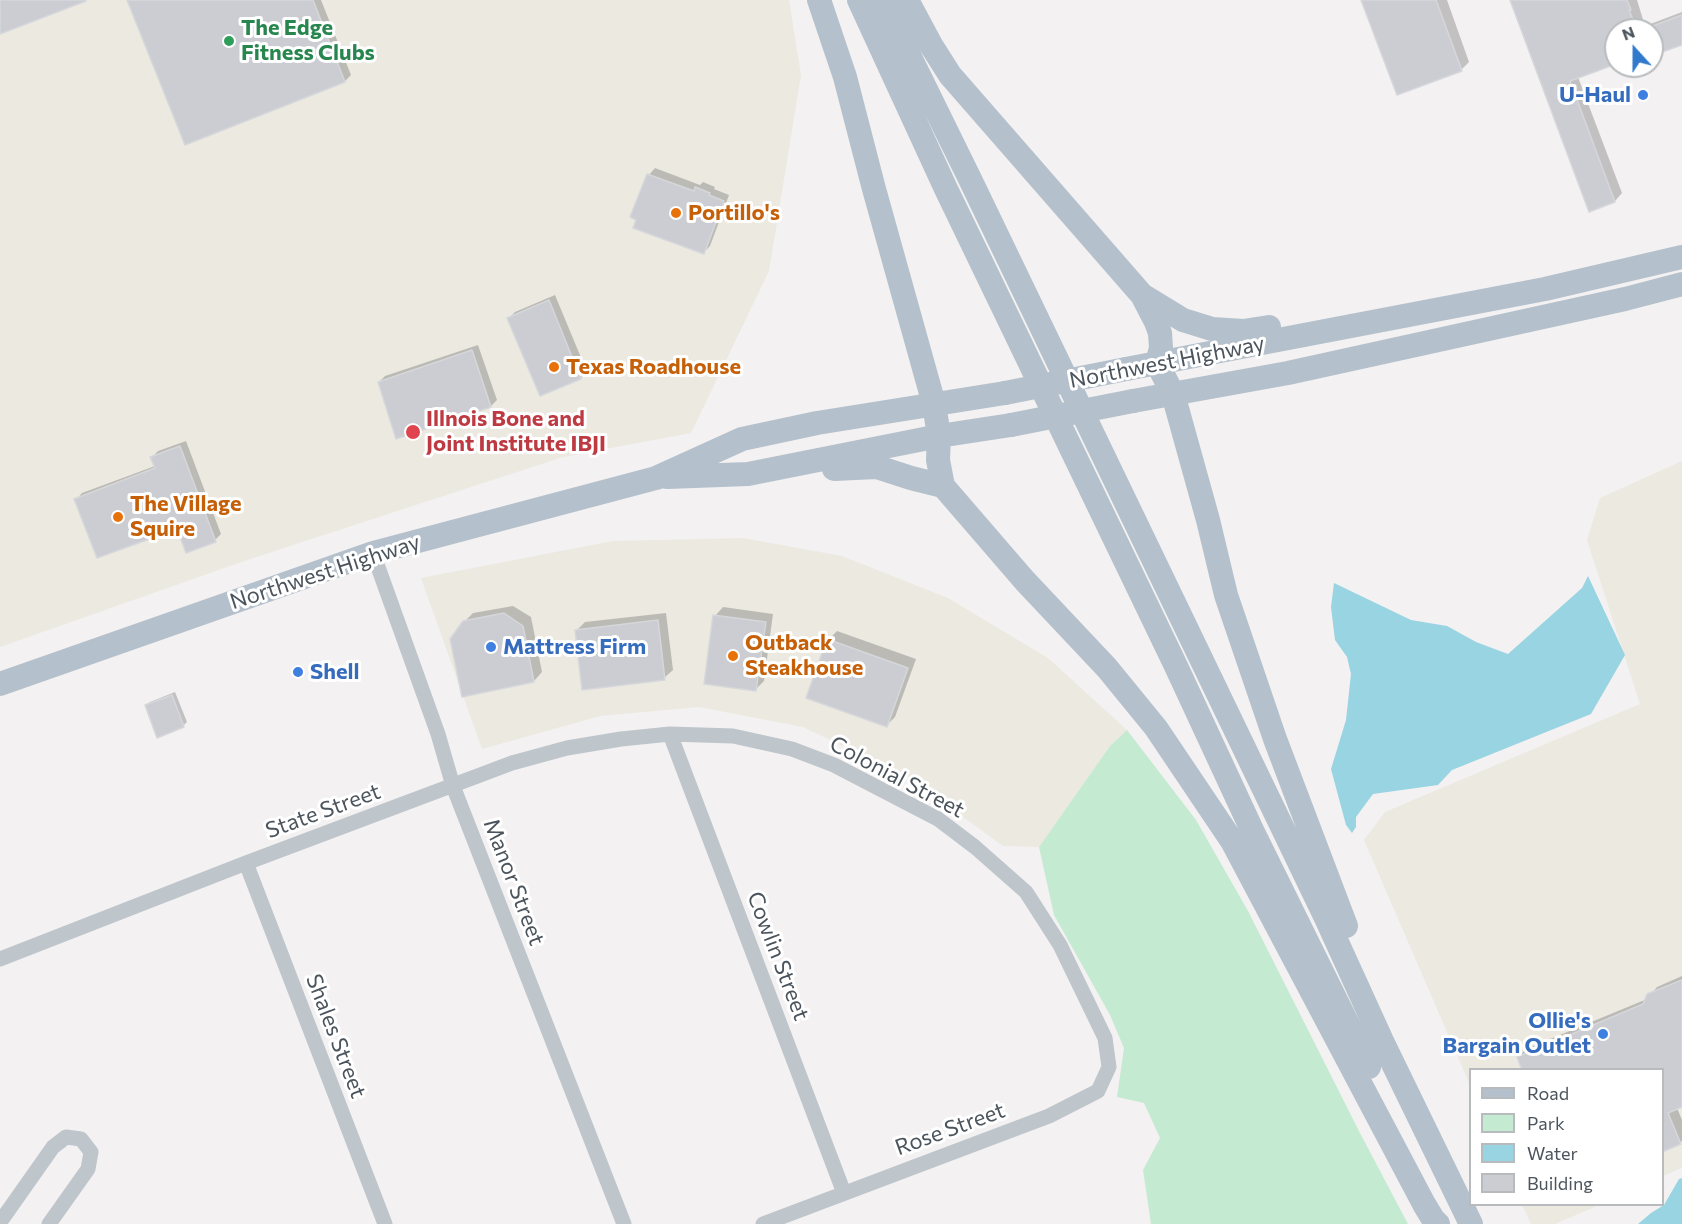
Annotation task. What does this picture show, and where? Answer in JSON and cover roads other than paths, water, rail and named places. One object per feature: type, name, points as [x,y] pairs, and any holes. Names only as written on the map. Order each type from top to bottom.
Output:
[{"type":"main road","points":[[819,0],[845,77],[934,404],[939,436],[938,459],[943,486],[1025,580],[1107,668],[1156,728],[1220,822],[1424,1204],[1438,1224]]},
{"type":"main road","points":[[859,0],[945,189],[1175,664],[1252,830],[1448,1224]]},
{"type":"main road","points":[[882,0],[1326,918],[1471,1224]]},
{"type":"main road","points":[[907,0],[950,75],[1142,295],[1156,322],[1160,333],[1161,348],[1157,363],[1173,394],[1226,595],[1253,677],[1331,888],[1434,1148]]},
{"type":"main road","name":"Northwest Highway","points":[[0,684],[373,553],[656,477],[742,439],[817,423],[1005,393],[1545,289],[1682,257]]},
{"type":"main road","name":"Northwest Highway","points":[[656,477],[748,474],[939,436],[1011,425],[1288,373],[1625,299],[1682,284]]},
{"type":"main road","points":[[1142,295],[1183,320],[1212,329],[1243,331],[1285,325],[1352,326]]},
{"type":"main road","points":[[748,474],[877,467],[943,486]]},
{"type":"street","name":"Manor Street","points":[[373,553],[438,734],[453,786],[624,1224]]},
{"type":"street","name":"State Street","points":[[0,959],[512,763],[567,748],[670,734]]},
{"type":"street","name":"Colonial Street","points":[[670,734],[733,736],[792,749],[834,765],[938,819],[975,847],[1026,892],[1060,945],[1106,1038]]},
{"type":"street","name":"Cowlin Street","points":[[670,734],[844,1193]]},
{"type":"street","name":"Shales Street","points":[[246,863],[385,1224]]},
{"type":"street","name":"Rose Street","points":[[763,1224],[1049,1116],[1098,1091],[1109,1067],[1106,1038]]},
{"type":"street","points":[[5,1220],[53,1147],[66,1137],[81,1139],[91,1152],[88,1169],[49,1224]]},
{"type":"water","points":[[1588,576],[1625,655],[1591,714],[1452,770],[1438,785],[1373,794],[1356,817],[1356,827],[1352,833],[1346,825],[1331,769],[1346,720],[1351,674],[1347,657],[1335,640],[1331,607],[1334,583],[1411,620],[1447,626],[1476,642],[1508,654],[1582,588]]},
{"type":"water","points":[[1682,1178],[1682,1224],[1638,1224],[1664,1206],[1679,1179]]},
{"type":"place","name":"The Edge Fitness Clubs","points":[[229,41]]},
{"type":"place","name":"U-Haul","points":[[1643,95]]},
{"type":"place","name":"Portillo's","points":[[676,213]]},
{"type":"place","name":"Texas Roadhouse","points":[[554,367]]},
{"type":"place","name":"Illnois Bone and Joint Institute IBJI","points":[[413,432]]},
{"type":"place","name":"The Village Squire","points":[[118,517]]},
{"type":"place","name":"Mattress Firm","points":[[491,647]]},
{"type":"place","name":"Outback Steakhouse","points":[[733,656]]},
{"type":"place","name":"Shell","points":[[298,672]]},
{"type":"place","name":"Ollie's Bargain Outlet","points":[[1603,1034]]}]
